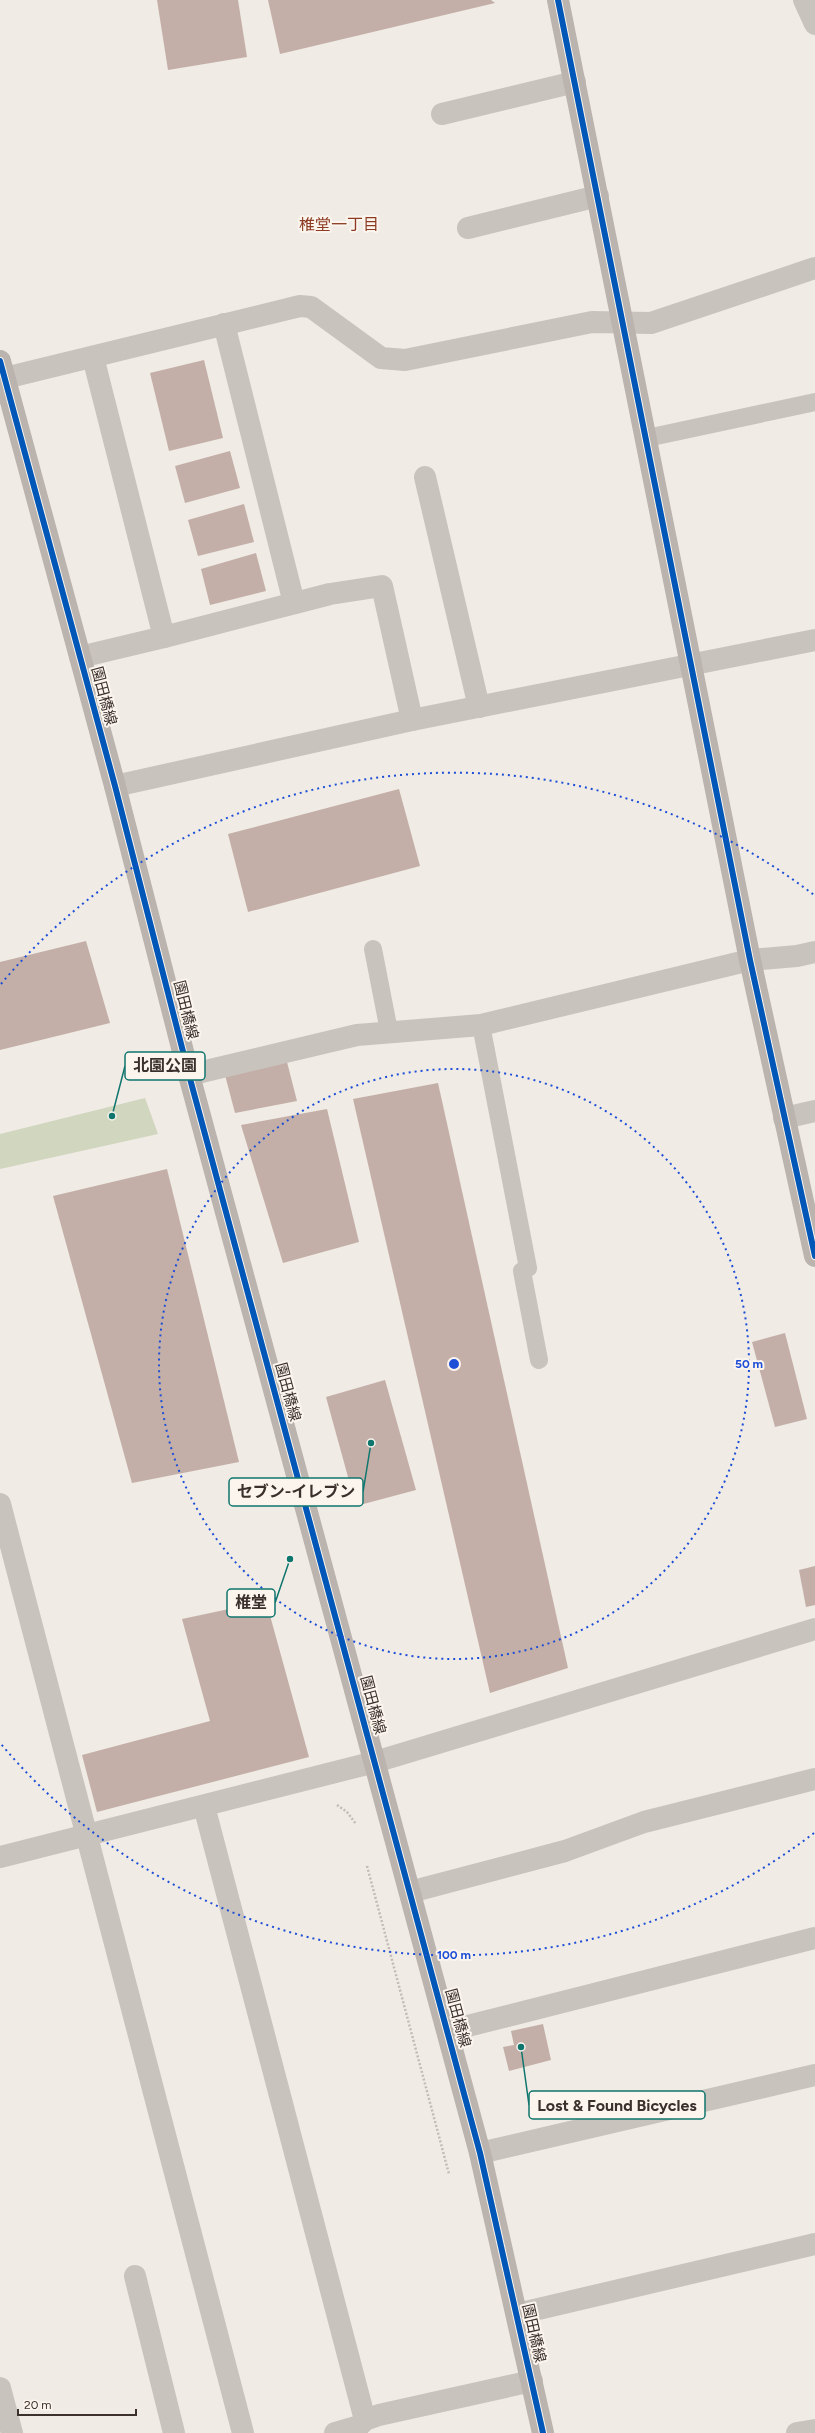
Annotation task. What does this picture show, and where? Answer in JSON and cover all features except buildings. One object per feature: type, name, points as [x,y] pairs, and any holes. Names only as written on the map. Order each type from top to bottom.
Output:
[{"type":"street","points":[[558,0],[624,322],[750,960],[815,1256]]},
{"type":"street","points":[[804,0],[815,24]]},
{"type":"street","points":[[442,114],[575,82]]},
{"type":"street","points":[[468,228],[598,196]]},
{"type":"street","points":[[2,369],[93,357],[300,306],[311,307],[381,358],[405,360],[592,322],[651,323],[815,268]]},
{"type":"street","points":[[224,324],[294,603]]},
{"type":"street","points":[[93,357],[164,637]]},
{"type":"street","name":"園田橋線","points":[[2,369],[115,786],[189,1075],[480,2153],[543,2433]]},
{"type":"street","points":[[425,477],[479,707]]},
{"type":"street","points":[[80,657],[294,603],[382,586],[412,720]]},
{"type":"street","points":[[115,786],[412,720],[815,640]]},
{"type":"street","points":[[189,1075],[356,1035],[390,1031],[481,1025],[750,960],[797,956],[815,952]]},
{"type":"street","points":[[784,1118],[815,1111]]},
{"type":"street","points":[[0,1504],[243,2433]]},
{"type":"street","points":[[0,1857],[375,1762],[815,1628]]},
{"type":"street","points":[[410,1892],[565,1851],[644,1822],[815,1779]]},
{"type":"street","points":[[204,1806],[361,2426]]},
{"type":"street","points":[[448,2031],[815,1938]]},
{"type":"street","points":[[480,2153],[815,2075]]},
{"type":"street","points":[[517,2314],[815,2244]]},
{"type":"street","points":[[135,2276],[174,2433]]},
{"type":"street","points":[[335,2433],[532,2381]]},
{"type":"street","points":[[0,2388],[12,2433]]},
{"type":"street","points":[[797,2433],[815,2430]]},
{"type":"lane","points":[[646,438],[815,402]]},
{"type":"lane","points":[[373,949],[390,1031]]},
{"type":"lane","points":[[481,1025],[528,1268],[522,1271],[539,1360]]},
{"type":"path","points":[[335,1804],[347,1812],[357,1829]]},
{"type":"path","points":[[366,1864],[451,2181]]},
{"type":"green space","points":[[145,1098],[158,1134],[0,1169],[0,1134]]},
{"type":"cycle path","points":[[558,0],[750,960],[815,1256]]},
{"type":"cycle path","points":[[0,361],[115,786],[189,1075],[480,2153],[543,2433]]},
{"type":"place","name":"北園公園","points":[[112,1116]]},
{"type":"place","name":"セブン-イレブン","points":[[371,1443]]},
{"type":"place","name":"椎堂","points":[[290,1559]]},
{"type":"place","name":"Lost & Found Bicycles","points":[[521,2047]]},
{"type":"district","name":"椎堂一丁目","points":[[339,224]]}]
